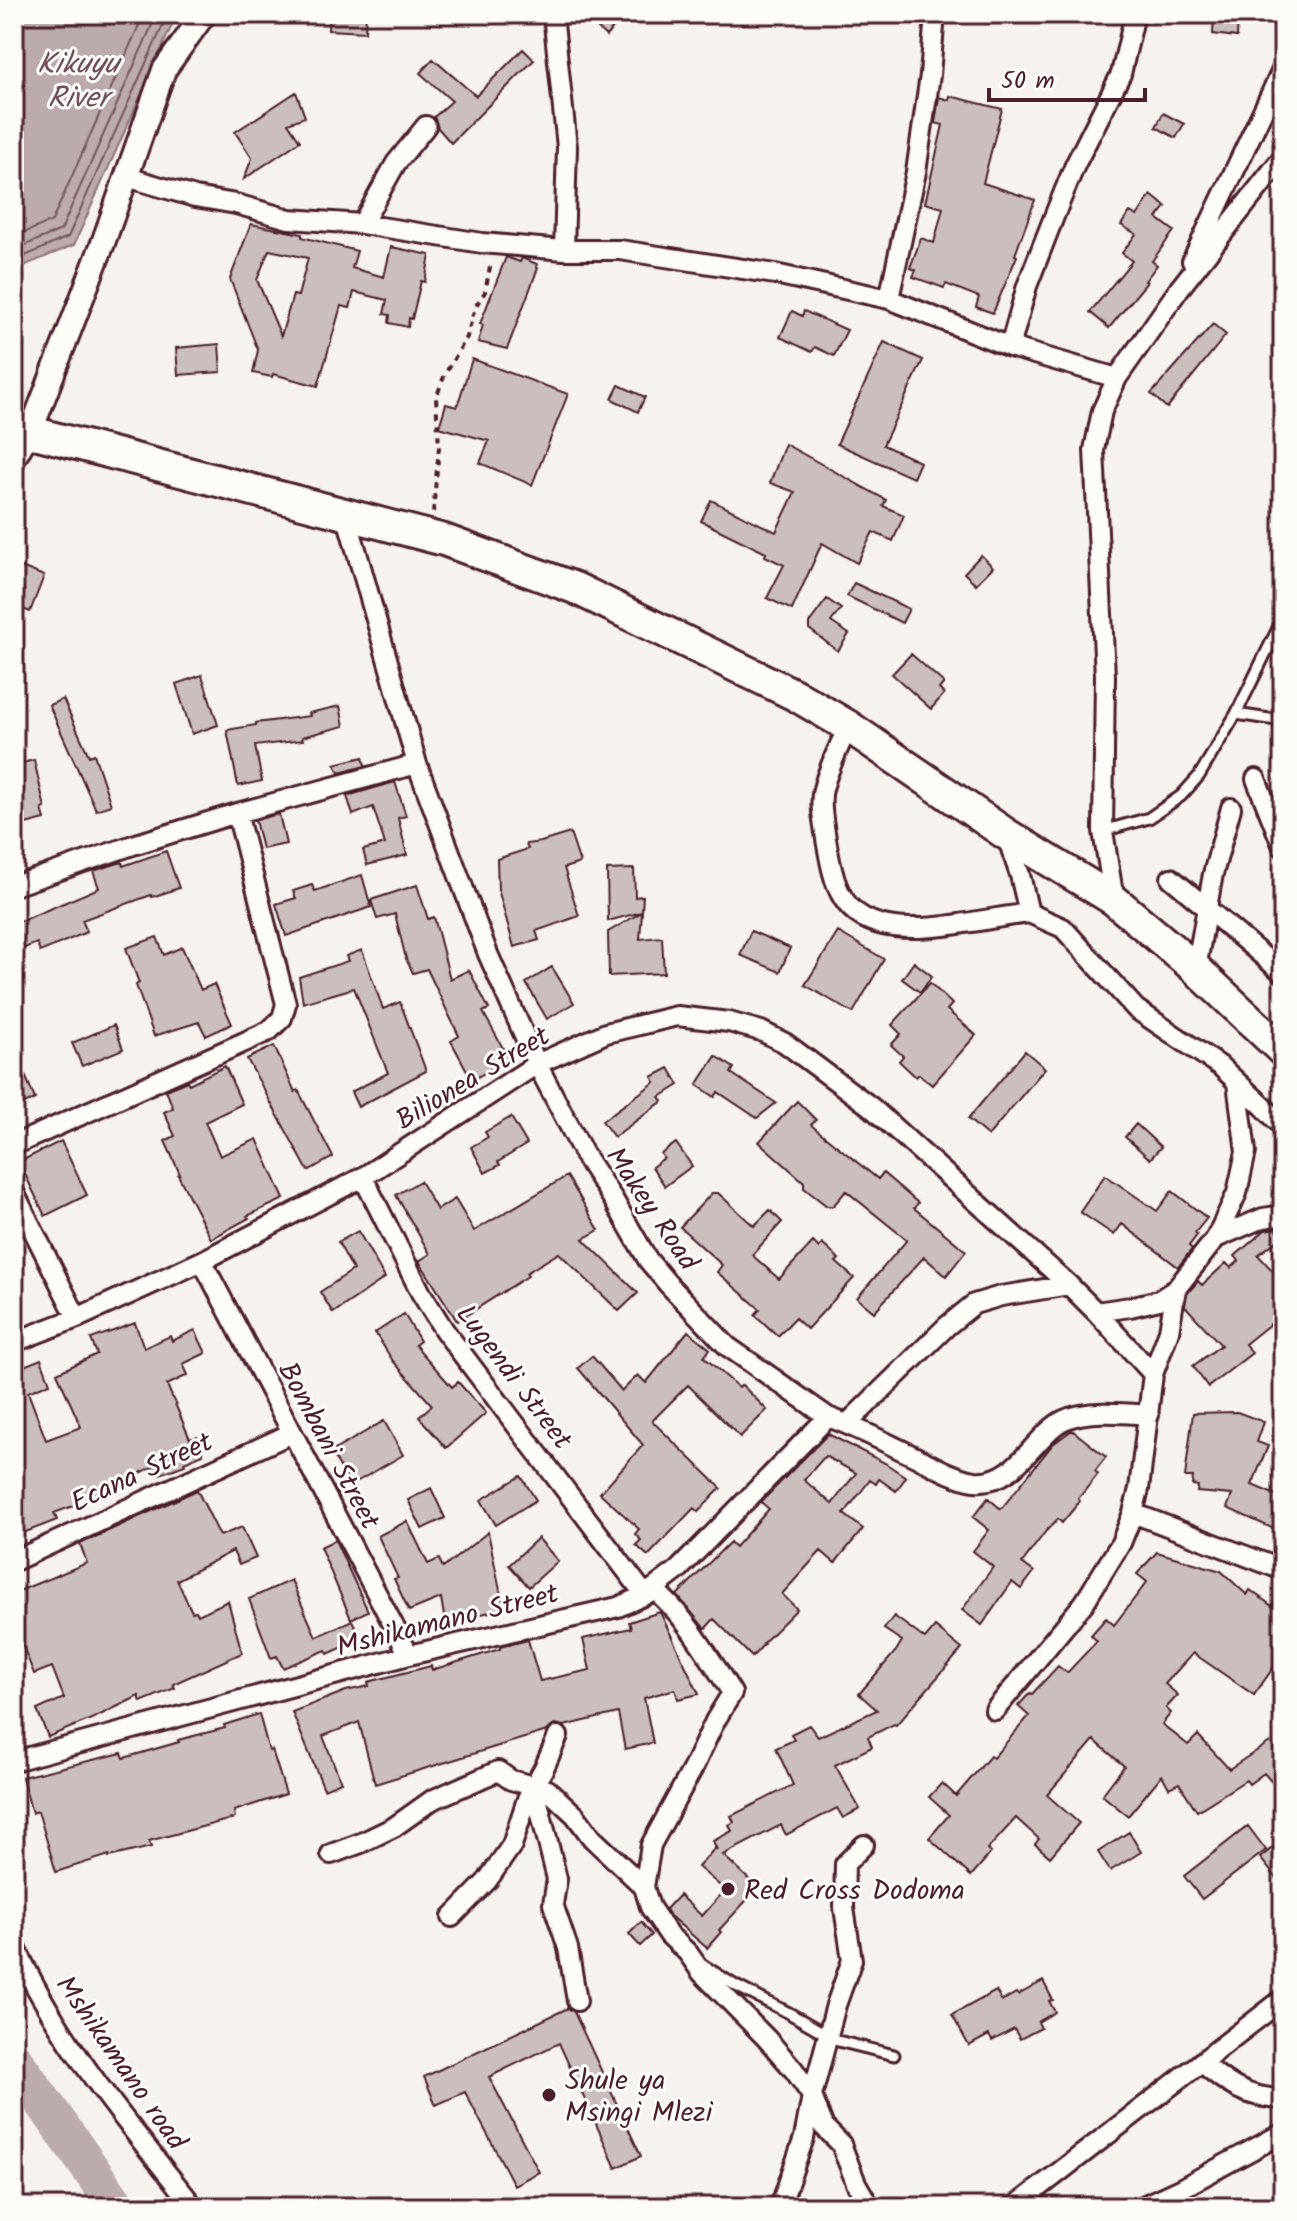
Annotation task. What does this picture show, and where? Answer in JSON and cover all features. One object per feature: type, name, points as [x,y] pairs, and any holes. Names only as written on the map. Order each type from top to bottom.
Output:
[{"type":"highway","points":[[22,432],[431,537],[575,588],[795,695],[848,726],[1006,834],[1114,900],[1196,969],[1283,1051]]},
{"type":"street","points":[[14,462],[22,432],[127,177],[164,70],[204,14]]},
{"type":"street","points":[[553,14],[567,147],[564,250]]},
{"type":"street","points":[[889,299],[916,172],[935,14]]},
{"type":"street","points":[[1010,347],[1027,286],[1055,214],[1075,165],[1121,74],[1135,14]]},
{"type":"street","points":[[1179,289],[1283,68]]},
{"type":"street","points":[[362,224],[396,163],[426,126]]},
{"type":"street","points":[[1114,900],[1103,831],[1105,676],[1094,450],[1102,411],[1117,378],[1179,289],[1283,157]]},
{"type":"street","points":[[127,177],[289,219],[362,224],[495,244],[564,250],[620,250],[775,274],[889,299],[1010,347],[1117,378]]},
{"type":"street","name":"Makey Road","points":[[346,514],[417,764],[488,954],[537,1064],[585,1156],[648,1260],[727,1346],[828,1417],[955,1477],[978,1481],[999,1477],[1015,1466],[1060,1421],[1072,1417],[1104,1412],[1149,1415]]},
{"type":"street","points":[[848,726],[822,791],[823,821],[830,865],[840,897],[863,919],[895,927],[935,926],[1029,913],[1063,928],[1136,1009],[1220,1066],[1283,1127]]},
{"type":"street","points":[[14,886],[237,813],[417,764]]},
{"type":"street","points":[[1256,779],[1283,847]]},
{"type":"street","points":[[1196,969],[1205,907],[1231,808]]},
{"type":"street","points":[[14,1145],[269,1031],[282,1018],[286,1004],[237,813]]},
{"type":"street","points":[[1006,834],[1029,913]]},
{"type":"street","points":[[1171,878],[1283,973]]},
{"type":"street","name":"Bilionea Street","points":[[14,1342],[77,1318],[202,1261],[363,1177],[537,1064],[606,1033],[677,1016],[729,1022],[761,1031],[785,1043],[871,1107],[1069,1285],[1153,1374]]},
{"type":"street","points":[[1096,1312],[1159,1300],[1176,1289],[1216,1238],[1237,1193],[1246,1152],[1237,1083]]},
{"type":"street","name":"Lugendi Street","points":[[363,1177],[421,1293],[444,1330],[649,1592],[661,1595],[695,1636],[732,1693],[651,1845],[644,1887]]},
{"type":"street","points":[[14,1192],[77,1318]]},
{"type":"street","points":[[1216,1238],[1263,1218],[1283,1215]]},
{"type":"street","name":"Bombani Street","points":[[202,1261],[409,1655]]},
{"type":"street","points":[[847,1424],[947,1326],[974,1304],[1001,1296],[1069,1285]]},
{"type":"street","points":[[995,1710],[1084,1603],[1121,1543],[1139,1489],[1153,1374],[1169,1331],[1176,1289]]},
{"type":"street","name":"Mshikamano Street","points":[[14,1761],[409,1655],[618,1607],[649,1592],[678,1570],[828,1417]]},
{"type":"street","name":"Ecana Street","points":[[14,1561],[292,1433]]},
{"type":"street","points":[[1133,1513],[1283,1570]]},
{"type":"street","points":[[452,1917],[487,1881],[512,1845],[527,1799],[558,1736]]},
{"type":"street","points":[[331,1854],[394,1827],[432,1800],[498,1771],[511,1780],[548,1790],[575,1815],[592,1838],[644,1887],[650,1907],[669,1935],[794,2070],[812,2096],[824,2127],[841,2144],[856,2183],[872,2207]]},
{"type":"street","points":[[534,1786],[557,1879],[553,1904],[568,1948],[577,2001]]},
{"type":"street","points":[[780,2207],[804,2138],[836,2005],[852,1960],[844,1908],[845,1864],[864,1845]]},
{"type":"street","name":"Mshikamano road","points":[[14,1943],[30,1980],[71,2045],[194,2207]]},
{"type":"street","points":[[1014,2207],[1283,1999]]},
{"type":"street","points":[[1201,2062],[1241,2092],[1283,2099]]},
{"type":"street","points":[[1141,2207],[1283,2133]]},
{"type":"lane","points":[[1103,831],[1149,818],[1181,796],[1199,776],[1236,714],[1283,618]]},
{"type":"lane","points":[[1236,714],[1283,721]]},
{"type":"lane","points":[[688,1953],[736,1986],[838,2041],[894,2055]]},
{"type":"path","points":[[431,537],[439,447],[436,398],[445,374],[467,337],[475,307],[485,292],[495,244]]},
{"type":"water","name":"Kikuyu River","points":[[14,14],[177,14],[74,245],[14,270]]},
{"type":"building","points":[[329,14],[366,14],[365,32],[328,30]]},
{"type":"building","points":[[582,14],[626,14],[606,36]]},
{"type":"building","points":[[1214,14],[1238,14],[1237,37],[1213,34]]},
{"type":"building","points":[[523,49],[534,60],[451,143],[438,128],[434,117],[452,101],[420,73],[433,59],[476,96]]},
{"type":"building","points":[[296,92],[305,117],[288,123],[300,141],[244,179],[252,158],[235,132]]},
{"type":"building","points":[[950,96],[1002,109],[983,183],[1035,200],[1017,256],[993,313],[976,307],[979,297],[946,284],[944,288],[913,277],[916,270],[910,268],[921,238],[934,243],[943,208],[925,203],[943,125],[935,123],[939,97],[949,100]]},
{"type":"building","points":[[1163,113],[1184,124],[1176,138],[1156,127]]},
{"type":"building","points":[[1151,195],[1166,207],[1157,218],[1174,231],[1152,261],[1157,265],[1147,282],[1109,328],[1090,312],[1132,261],[1122,253],[1136,234],[1121,225],[1130,212],[1137,216]]},
{"type":"building","points":[[251,224],[302,234],[302,237],[357,251],[352,268],[384,277],[391,247],[430,255],[425,282],[421,281],[408,327],[389,323],[390,315],[384,314],[387,300],[354,292],[350,308],[341,306],[318,386],[273,374],[272,377],[253,373],[258,350],[230,279]],"holes":[[[269,250],[308,258],[298,296],[293,295],[281,336],[257,280]]]},
{"type":"building","points":[[506,257],[520,262],[522,258],[537,264],[538,268],[507,349],[478,342],[483,325],[480,324]]},
{"type":"building","points":[[792,311],[802,316],[804,311],[847,330],[834,356],[815,347],[812,352],[780,337]]},
{"type":"building","points":[[1213,324],[1226,335],[1167,408],[1151,394]]},
{"type":"building","points":[[884,342],[923,360],[883,445],[920,462],[913,478],[837,444]]},
{"type":"building","points":[[219,344],[221,372],[178,375],[176,348]]},
{"type":"building","points":[[472,359],[568,394],[532,485],[480,463],[489,441],[439,427],[446,404],[457,407]]},
{"type":"building","points":[[619,385],[645,397],[638,412],[612,399]]},
{"type":"building","points":[[785,444],[886,500],[883,506],[904,515],[893,541],[873,532],[857,563],[822,543],[792,610],[767,598],[784,565],[701,521],[711,500],[776,532],[795,492],[770,483]]},
{"type":"building","points":[[981,555],[993,567],[976,584],[964,573]]},
{"type":"building","points":[[14,564],[44,576],[30,612],[14,605]]},
{"type":"building","points":[[854,583],[909,609],[902,623],[847,596]]},
{"type":"building","points":[[827,599],[841,609],[831,622],[849,634],[838,651],[809,629],[809,623]]},
{"type":"building","points":[[911,654],[944,683],[939,689],[944,694],[931,709],[892,674]]},
{"type":"building","points":[[202,675],[218,725],[192,734],[176,684]]},
{"type":"building","points":[[63,699],[89,756],[94,754],[111,805],[96,810],[49,705]]},
{"type":"building","points":[[340,706],[344,726],[302,737],[303,740],[255,746],[262,781],[238,786],[227,730],[310,716],[309,713]]},
{"type":"building","points":[[363,757],[365,766],[339,773],[335,764]]},
{"type":"building","points":[[34,760],[45,819],[14,827],[14,765]]},
{"type":"building","points":[[395,782],[406,816],[398,818],[407,855],[367,865],[363,850],[385,844],[373,807],[353,815],[347,796]]},
{"type":"building","points":[[279,814],[286,844],[262,849],[255,820]]},
{"type":"building","points":[[570,833],[580,863],[564,868],[579,916],[536,931],[539,940],[514,947],[498,889],[497,859],[528,849],[526,844]]},
{"type":"building","points":[[166,851],[179,888],[82,920],[87,932],[40,952],[37,943],[14,952],[14,924],[99,888],[93,871],[122,862],[123,866]]},
{"type":"building","points":[[634,869],[635,897],[643,896],[642,912],[608,921],[607,870]]},
{"type":"building","points":[[362,875],[371,907],[286,936],[276,904],[296,898],[293,891],[312,885],[315,891]]},
{"type":"building","points":[[417,885],[428,919],[434,917],[450,979],[469,970],[489,1009],[483,1012],[509,1059],[472,1080],[451,1041],[459,1036],[427,969],[413,973],[406,959],[395,914],[377,919],[371,900]]},
{"type":"building","points":[[642,912],[640,939],[662,937],[664,973],[609,976],[608,932]]},
{"type":"building","points":[[751,931],[790,948],[780,972],[740,955]]},
{"type":"building","points":[[838,932],[884,959],[853,1013],[805,985]]},
{"type":"building","points":[[157,937],[164,955],[182,947],[201,990],[214,984],[232,1024],[206,1036],[199,1022],[154,1036],[126,948]]},
{"type":"building","points":[[362,950],[383,1009],[400,1002],[426,1071],[358,1107],[351,1092],[388,1073],[354,988],[303,1003],[299,977],[348,961],[346,956]]},
{"type":"building","points":[[914,962],[932,976],[920,992],[902,979]]},
{"type":"building","points":[[552,967],[574,1003],[547,1019],[526,983]]},
{"type":"building","points":[[930,983],[952,1004],[947,1010],[976,1035],[932,1085],[919,1074],[916,1077],[899,1061],[903,1056],[891,1045],[901,1034],[892,1025]]},
{"type":"building","points":[[114,1025],[123,1049],[82,1066],[72,1043]]},
{"type":"building","points":[[274,1046],[295,1092],[298,1090],[333,1157],[308,1171],[247,1059]]},
{"type":"building","points":[[14,1048],[35,1099],[14,1109]]},
{"type":"building","points":[[1025,1051],[1045,1068],[988,1136],[968,1119]]},
{"type":"building","points":[[716,1056],[734,1068],[731,1073],[776,1103],[757,1118],[718,1092],[715,1097],[697,1085]]},
{"type":"building","points":[[225,1066],[242,1104],[205,1122],[220,1156],[257,1139],[284,1199],[247,1216],[249,1218],[211,1239],[178,1175],[165,1141],[175,1136],[164,1112],[173,1108],[166,1090],[187,1081],[189,1084]]},
{"type":"building","points":[[669,1068],[679,1085],[660,1097],[663,1101],[614,1137],[602,1121],[655,1082],[652,1077]]},
{"type":"building","points":[[797,1101],[816,1120],[811,1125],[878,1179],[883,1173],[918,1203],[914,1208],[966,1251],[946,1276],[924,1257],[874,1312],[857,1298],[907,1240],[846,1191],[833,1206],[827,1206],[804,1188],[804,1182],[759,1142]]},
{"type":"building","points":[[511,1117],[527,1144],[485,1173],[471,1147],[488,1137],[485,1132]]},
{"type":"building","points":[[1136,1124],[1161,1147],[1150,1159],[1125,1137]]},
{"type":"building","points":[[61,1141],[87,1195],[45,1216],[19,1162]]},
{"type":"building","points":[[676,1143],[692,1166],[665,1186],[652,1167],[664,1158],[661,1154]]},
{"type":"building","points":[[1105,1175],[1157,1211],[1172,1191],[1207,1218],[1195,1233],[1197,1235],[1189,1246],[1192,1249],[1178,1267],[1122,1224],[1114,1235],[1080,1212]]},
{"type":"building","points":[[567,1176],[599,1230],[583,1239],[638,1293],[619,1311],[559,1253],[457,1321],[419,1261],[430,1254],[396,1195],[420,1181],[437,1210],[455,1199],[474,1231]]},
{"type":"building","points":[[712,1193],[718,1193],[754,1226],[770,1210],[782,1222],[752,1255],[779,1279],[813,1242],[819,1248],[822,1244],[854,1278],[807,1329],[795,1318],[778,1336],[755,1315],[760,1309],[717,1272],[722,1265],[680,1227]]},
{"type":"building","points":[[1275,1228],[1282,1237],[1258,1255],[1283,1282],[1283,1338],[1270,1324],[1245,1344],[1252,1353],[1208,1387],[1193,1366],[1221,1345],[1185,1306],[1187,1294],[1198,1281],[1202,1285],[1226,1263],[1231,1268],[1239,1261],[1235,1256],[1265,1230]]},
{"type":"building","points":[[358,1231],[385,1278],[333,1313],[320,1292],[353,1270],[338,1242]]},
{"type":"building","points":[[404,1314],[420,1341],[415,1345],[452,1387],[458,1382],[486,1413],[446,1448],[419,1417],[432,1405],[393,1361],[375,1333]]},
{"type":"building","points":[[135,1323],[144,1348],[170,1336],[172,1341],[195,1330],[206,1353],[183,1364],[188,1375],[167,1385],[190,1439],[197,1437],[203,1454],[160,1474],[156,1465],[100,1496],[54,1513],[57,1520],[18,1535],[14,1525],[14,1359],[19,1368],[41,1359],[50,1383],[28,1392],[46,1440],[81,1427],[57,1373],[97,1354],[91,1339]]},
{"type":"building","points":[[688,1331],[710,1349],[704,1357],[739,1388],[742,1385],[767,1410],[740,1437],[688,1385],[652,1421],[721,1488],[698,1512],[694,1508],[648,1556],[636,1545],[641,1540],[635,1534],[639,1529],[600,1493],[643,1445],[578,1368],[592,1356],[622,1391],[638,1375],[646,1383]]},
{"type":"building","points":[[1237,1412],[1264,1422],[1257,1442],[1268,1446],[1252,1485],[1283,1498],[1283,1533],[1227,1508],[1232,1495],[1197,1492],[1198,1486],[1192,1485],[1193,1477],[1185,1477],[1193,1413]]},
{"type":"building","points":[[384,1421],[403,1455],[351,1485],[331,1452]]},
{"type":"building","points":[[1072,1430],[1106,1457],[1095,1471],[1098,1474],[1078,1499],[1080,1501],[1062,1523],[1058,1519],[1046,1531],[1022,1563],[1034,1572],[1021,1589],[1012,1582],[982,1625],[962,1610],[993,1567],[973,1551],[989,1530],[973,1517],[988,1498],[1001,1509],[1053,1444]]},
{"type":"building","points":[[828,1434],[906,1477],[896,1491],[879,1479],[876,1484],[870,1480],[844,1514],[863,1529],[835,1563],[821,1551],[782,1594],[797,1609],[752,1657],[714,1619],[705,1629],[677,1595],[730,1542],[735,1547],[769,1509],[761,1502]],"holes":[[[825,1456],[856,1473],[832,1504],[804,1480]]]},
{"type":"building","points":[[521,1476],[536,1500],[496,1525],[481,1500]]},
{"type":"building","points":[[431,1488],[445,1518],[422,1529],[408,1500]]},
{"type":"building","points":[[197,1490],[220,1536],[242,1527],[256,1558],[239,1565],[233,1551],[177,1580],[192,1612],[196,1611],[198,1615],[228,1601],[242,1653],[173,1684],[175,1688],[141,1702],[139,1696],[48,1737],[37,1710],[64,1698],[52,1667],[34,1674],[14,1624],[14,1593],[87,1563],[80,1544]]},
{"type":"building","points":[[407,1521],[428,1564],[439,1559],[443,1568],[488,1532],[504,1609],[445,1622],[441,1598],[409,1611],[394,1579],[398,1578],[378,1536]]},
{"type":"building","points":[[538,1538],[558,1561],[529,1587],[509,1565]]},
{"type":"building","points":[[335,1540],[368,1611],[351,1619],[320,1547]]},
{"type":"building","points":[[1157,1552],[1221,1571],[1247,1595],[1250,1590],[1272,1606],[1283,1590],[1283,1654],[1254,1695],[1193,1653],[1165,1684],[1178,1695],[1166,1708],[1171,1713],[1162,1724],[1188,1745],[1198,1735],[1229,1769],[1270,1742],[1283,1760],[1283,1795],[1264,1773],[1249,1784],[1246,1780],[1197,1811],[1179,1783],[1169,1788],[1162,1775],[1128,1816],[1102,1795],[1124,1766],[1094,1740],[1047,1795],[1079,1823],[1050,1857],[1035,1844],[1039,1839],[1016,1818],[987,1850],[991,1853],[971,1876],[929,1838],[949,1815],[929,1797],[942,1783],[956,1796],[990,1756],[993,1758],[1029,1716],[1018,1706],[1058,1666],[1067,1673],[1097,1641],[1091,1635],[1106,1618],[1114,1625],[1147,1582],[1137,1574]]},
{"type":"building","points":[[291,1580],[316,1637],[352,1620],[361,1639],[328,1654],[326,1650],[283,1668],[277,1656],[271,1658],[249,1599]]},
{"type":"building","points":[[660,1612],[699,1694],[678,1699],[675,1689],[644,1698],[653,1743],[625,1749],[618,1713],[564,1726],[556,1724],[547,1731],[375,1784],[359,1722],[323,1736],[341,1782],[324,1789],[292,1712],[346,1691],[369,1686],[368,1682],[431,1666],[432,1670],[528,1640],[540,1681],[590,1670],[583,1639],[631,1628],[629,1622]]},
{"type":"building","points":[[894,1616],[925,1639],[935,1627],[962,1649],[896,1725],[868,1737],[872,1747],[835,1765],[860,1809],[843,1818],[837,1808],[786,1835],[781,1825],[723,1855],[758,1888],[719,1930],[721,1932],[707,1948],[666,1909],[679,1895],[702,1916],[725,1890],[698,1867],[715,1848],[717,1850],[713,1841],[732,1831],[729,1825],[734,1822],[731,1816],[793,1785],[776,1748],[794,1740],[791,1734],[809,1725],[818,1737],[877,1710],[859,1694],[902,1641],[884,1629]]},
{"type":"building","points":[[259,1714],[286,1794],[234,1811],[235,1818],[149,1841],[151,1847],[109,1855],[56,1872],[38,1811],[32,1813],[22,1777],[122,1753],[124,1758],[225,1728],[224,1725]]},
{"type":"building","points":[[1248,1826],[1266,1850],[1202,1899],[1184,1876]]},
{"type":"building","points":[[1129,1832],[1141,1852],[1110,1871],[1098,1852]]},
{"type":"building","points":[[1283,1839],[1283,1886],[1260,1858]]},
{"type":"building","points":[[641,1922],[652,1935],[640,1946],[629,1934]]},
{"type":"building","points":[[1043,1981],[1053,2000],[1049,2001],[1055,2012],[1038,2022],[1041,2028],[1020,2039],[1014,2029],[992,2041],[989,2035],[969,2046],[952,2015],[996,1991],[1002,2001]]},
{"type":"building","points":[[568,2008],[574,2012],[641,2156],[616,2168],[559,2043],[489,2077],[539,2172],[514,2185],[465,2092],[436,2105],[424,2077]]},
{"type":"waterway","name":"Kikuyu River","points":[[14,2060],[117,2207]]},
{"type":"place","name":"Red Cross Dodoma","points":[[728,1889]]},
{"type":"place","name":"Shule ya Msingi Mlezi","points":[[549,2095]]}]
